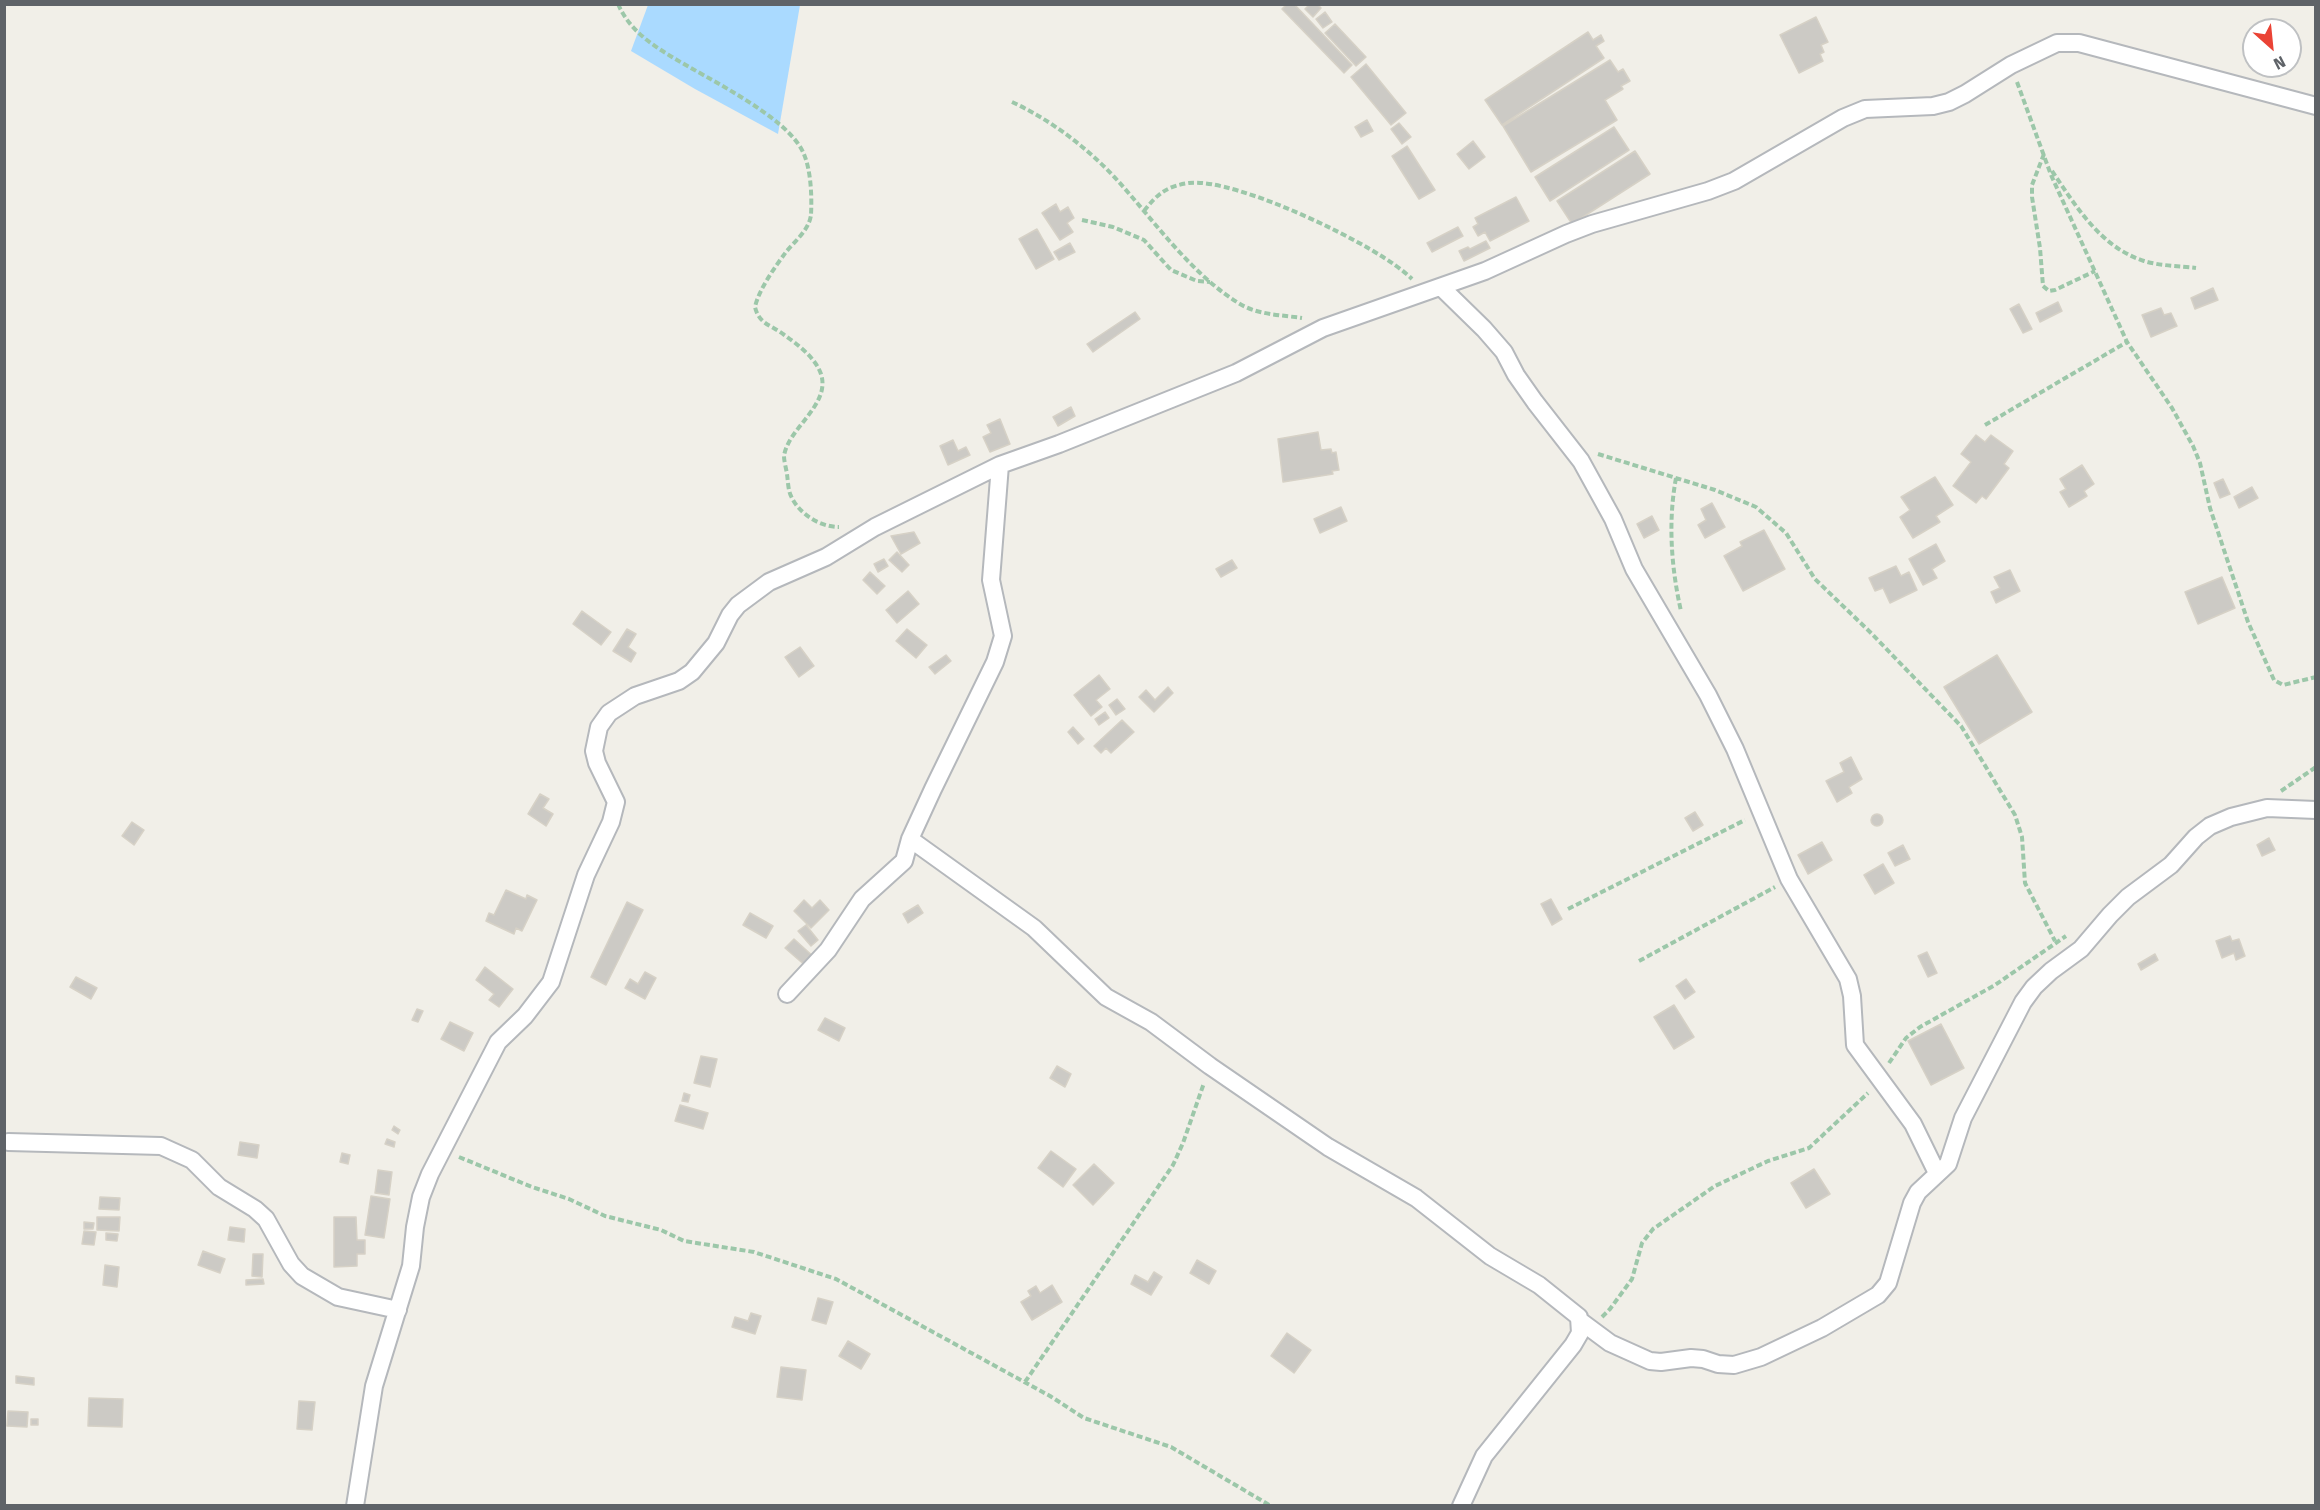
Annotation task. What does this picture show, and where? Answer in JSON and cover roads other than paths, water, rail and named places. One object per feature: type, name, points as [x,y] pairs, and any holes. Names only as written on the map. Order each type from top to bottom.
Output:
[{"type":"street","points":[[355,1506],[374,1386],[411,1266],[421,1197],[442,1150],[498,1042],[525,1016],[544,993],[556,972],[586,875],[616,807],[615,798],[597,763],[594,751],[599,727],[609,713],[635,696],[679,681],[692,672],[716,643],[730,615],[738,605],[769,582],[826,557],[875,527],[1000,465],[1081,436],[1236,374],[1335,324],[1433,290],[1592,224],[1708,191],[1734,181],[1843,118],[1865,109],[1933,106],[1948,102],[2011,65],[2057,43],[2079,44],[2316,106]]},
{"type":"street","points":[[1433,290],[1484,328],[1504,352],[1522,384],[1581,460],[1613,519],[1634,569],[1708,695],[1735,749],[1789,879],[1848,979],[1852,996],[1855,1045],[1912,1125],[1938,1173]]},
{"type":"street","points":[[787,994],[828,950],[862,899],[904,861],[910,839],[995,662],[1001,644],[1002,630],[991,580],[1000,465]]},
{"type":"street","points":[[910,839],[1034,928],[1106,997],[1151,1022],[1210,1066],[1328,1147],[1416,1198],[1490,1256],[1539,1285],[1610,1343],[1650,1361],[1661,1362],[1691,1358],[1734,1365],[1761,1358],[1822,1328],[1878,1295],[1888,1283],[1912,1203],[1918,1192],[1948,1164],[1963,1118],[2023,1002],[2034,987],[2081,949],[2128,897],[2171,865],[2203,831],[2231,817],[2267,808],[2316,810]]},
{"type":"street","points":[[8,1143],[161,1146],[192,1160],[219,1187],[261,1214],[291,1264],[302,1276],[338,1297],[398,1310]]},
{"type":"street","points":[[1461,1506],[1484,1456],[1573,1345],[1585,1324]]},
{"type":"water","points":[[648,5],[800,5],[778,134],[631,51]]}]
